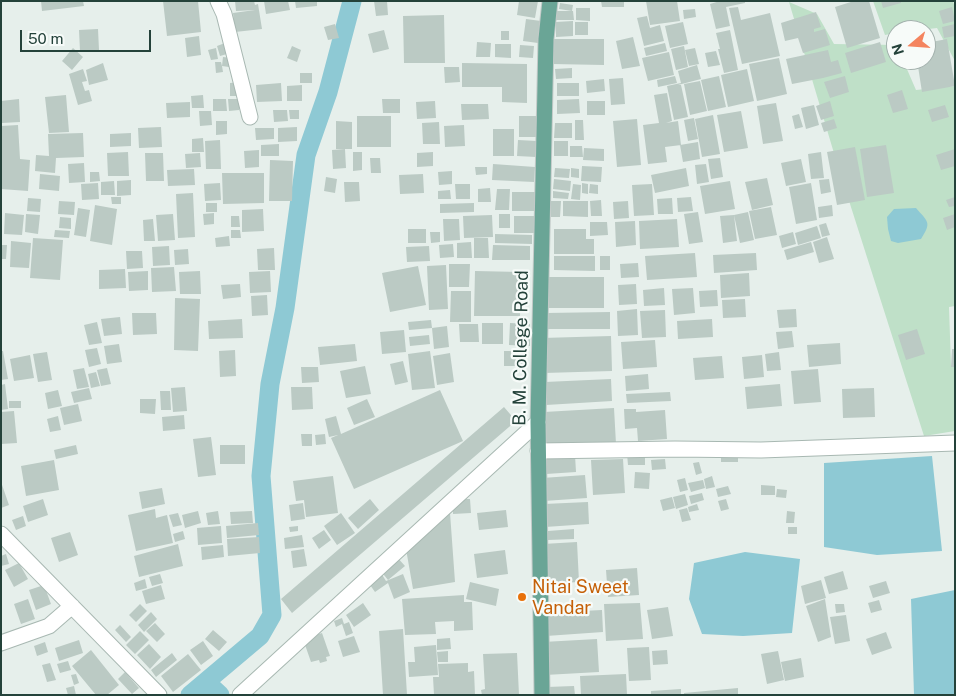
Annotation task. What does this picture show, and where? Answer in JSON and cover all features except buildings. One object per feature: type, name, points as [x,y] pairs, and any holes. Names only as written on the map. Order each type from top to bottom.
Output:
[{"type":"main road","name":"B. M. College Road","points":[[542,695],[538,422],[546,39],[550,1]]},
{"type":"street","points":[[218,1],[224,14],[250,118]]},
{"type":"street","points":[[241,694],[538,422]]},
{"type":"street","points":[[538,452],[675,449],[760,450],[955,443]]},
{"type":"street","points":[[1,534],[159,695]]},
{"type":"street","points":[[1,643],[49,626],[72,606]]},
{"type":"green space","points":[[873,1],[953,1],[955,8],[955,61],[936,28],[936,20],[886,20],[885,35]]},
{"type":"green space","points":[[789,2],[817,14],[834,44],[886,45],[886,70],[907,70],[916,90],[955,86],[955,306],[949,307],[951,366],[955,367],[955,431],[924,436],[836,160]]},
{"type":"water","points":[[916,208],[927,222],[927,229],[921,239],[898,243],[891,241],[887,217],[894,209]]},
{"type":"water","points":[[932,456],[942,551],[877,555],[824,547],[824,463]]},
{"type":"water","points":[[745,552],[800,559],[792,633],[743,636],[702,634],[689,599],[694,563]]},
{"type":"water","points":[[955,590],[955,695],[914,695],[911,599]]},
{"type":"waterway","points":[[190,695],[260,636],[272,615],[261,476],[270,384],[285,308],[306,155],[328,92],[352,1]]},
{"type":"waterway","points":[[206,682],[220,695]]},
{"type":"place","name":"Nitai Sweet Vandar","points":[[522,597]]}]
